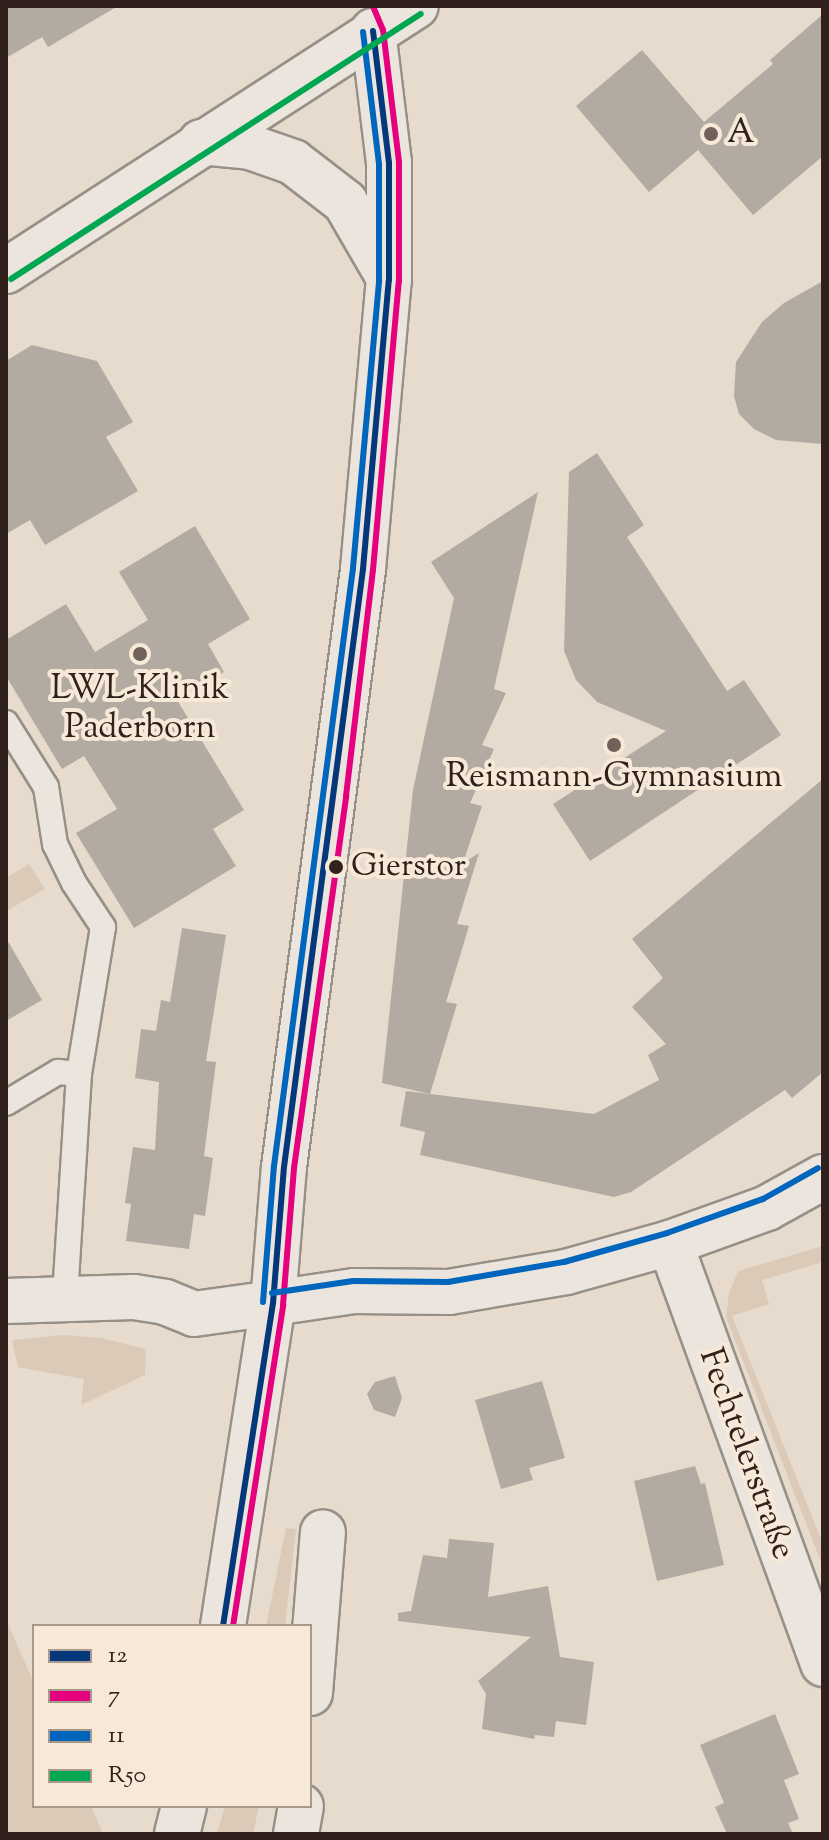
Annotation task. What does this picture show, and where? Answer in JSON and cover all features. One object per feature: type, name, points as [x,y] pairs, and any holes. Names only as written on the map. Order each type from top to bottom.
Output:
[{"type":"main road","points":[[6,271],[201,142],[367,18],[416,6]]},
{"type":"main road","points":[[223,1624],[273,1303],[284,1167],[336,795],[363,569],[389,280],[389,163],[367,18]]},
{"type":"main road","points":[[201,142],[250,147],[293,162],[345,202],[389,280]]},
{"type":"main road","points":[[6,1301],[134,1297],[165,1302],[194,1314],[354,1291],[449,1292],[566,1272],[670,1243],[767,1208],[817,1184]]},
{"type":"main road","name":"Fechtelerstraße","points":[[670,1243],[823,1664]]},
{"type":"main road","points":[[312,1668],[323,1533]]},
{"type":"main road","points":[[177,1834],[184,1808]]},
{"type":"main road","points":[[296,1834],[301,1808]]},
{"type":"lane","points":[[6,723],[46,787],[55,844],[74,883],[103,927],[79,1074],[65,1299]]},
{"type":"lane","points":[[6,1103],[58,1072],[79,1074]]},
{"type":"shaded area","points":[[29,864],[45,889],[6,911],[6,878]]},
{"type":"shaded area","points":[[823,1246],[823,1262],[762,1280],[769,1304],[732,1316],[821,1539],[823,1567],[726,1317],[729,1294],[738,1271]]},
{"type":"shaded area","points":[[64,1335],[101,1338],[146,1349],[145,1375],[81,1405],[84,1379],[18,1367],[12,1340]]},
{"type":"shaded area","points":[[286,1528],[296,1529],[285,1624],[266,1624]]},
{"type":"shaded area","points":[[6,1620],[32,1678],[32,1808],[92,1808],[103,1834],[6,1834]]},
{"type":"shaded area","points":[[224,1808],[259,1808],[253,1834],[217,1834]]},
{"type":"building","points":[[6,6],[118,6],[48,47],[42,37],[6,58]]},
{"type":"building","name":"A","points":[[823,14],[823,156],[753,215],[698,150],[649,192],[576,106],[642,50],[704,122],[773,64],[770,60]]},
{"type":"building","points":[[823,281],[823,444],[776,440],[754,429],[739,414],[734,396],[736,362],[762,322],[784,303]]},
{"type":"building","points":[[32,345],[97,361],[133,422],[106,437],[138,491],[45,545],[30,520],[6,534],[6,361]]},
{"type":"building","points":[[597,453],[644,525],[627,537],[727,691],[744,680],[781,735],[590,861],[553,804],[666,731],[597,702],[576,680],[564,651],[569,472]]},
{"type":"building","points":[[538,492],[494,689],[506,693],[482,745],[494,749],[470,803],[482,806],[463,863],[479,853],[457,924],[469,926],[446,1002],[457,1004],[430,1094],[382,1083],[413,790],[454,598],[431,562]]},
{"type":"building","points":[[195,526],[250,619],[208,644],[224,672],[177,700],[244,810],[213,829],[236,866],[134,928],[76,833],[117,809],[84,756],[62,769],[6,676],[6,640],[66,604],[95,652],[148,620],[119,572]]},
{"type":"building","points":[[823,779],[823,1072],[792,1098],[785,1090],[631,1192],[614,1197],[420,1155],[425,1132],[400,1126],[406,1091],[594,1114],[659,1080],[648,1055],[666,1044],[632,1007],[663,978],[632,939]]},
{"type":"building","points":[[182,928],[226,935],[206,1061],[216,1062],[204,1156],[213,1158],[205,1216],[194,1214],[189,1249],[126,1241],[131,1204],[125,1203],[133,1147],[155,1150],[159,1082],[135,1078],[141,1029],[156,1031],[161,1000],[170,1002]]},
{"type":"building","points":[[6,938],[42,1000],[6,1021]]},
{"type":"building","points":[[395,1376],[402,1398],[395,1417],[374,1410],[367,1394],[375,1382]]},
{"type":"building","points":[[542,1381],[565,1458],[529,1468],[533,1480],[501,1489],[475,1400]]},
{"type":"building","points":[[695,1466],[701,1484],[705,1483],[724,1565],[657,1581],[634,1481]]},
{"type":"building","points":[[449,1539],[494,1543],[488,1597],[548,1586],[560,1657],[594,1662],[586,1725],[556,1721],[554,1737],[535,1735],[534,1739],[482,1729],[486,1694],[478,1681],[531,1637],[398,1621],[398,1613],[411,1611],[423,1555],[447,1558]]},
{"type":"building","points":[[775,1714],[799,1774],[784,1780],[799,1819],[788,1823],[793,1834],[727,1834],[715,1807],[724,1803],[700,1745]]},
{"type":"transit line","name":"7","points":[[233,1624],[283,1305],[294,1168],[346,796],[373,570],[399,281],[399,162],[383,30],[373,6]]},
{"type":"transit line","name":"R50","points":[[11,279],[421,14]]},
{"type":"transit line","name":"12","points":[[223,1624],[273,1303],[284,1167],[363,569],[389,280],[389,163],[373,31]]},
{"type":"transit line","name":"11","points":[[263,1302],[274,1166],[353,568],[379,280],[379,164],[363,32]]},
{"type":"transit line","name":"11","points":[[272,1293],[353,1281],[448,1282],[564,1262],[667,1233],[763,1199],[818,1168]]},
{"type":"place","name":"A","points":[[711,134]]},
{"type":"place","name":"LWL-Klinik Paderborn","points":[[140,654]]},
{"type":"place","name":"Reismann-Gymnasium","points":[[614,745]]},
{"type":"place","name":"Gierstor","points":[[336,867]]}]
